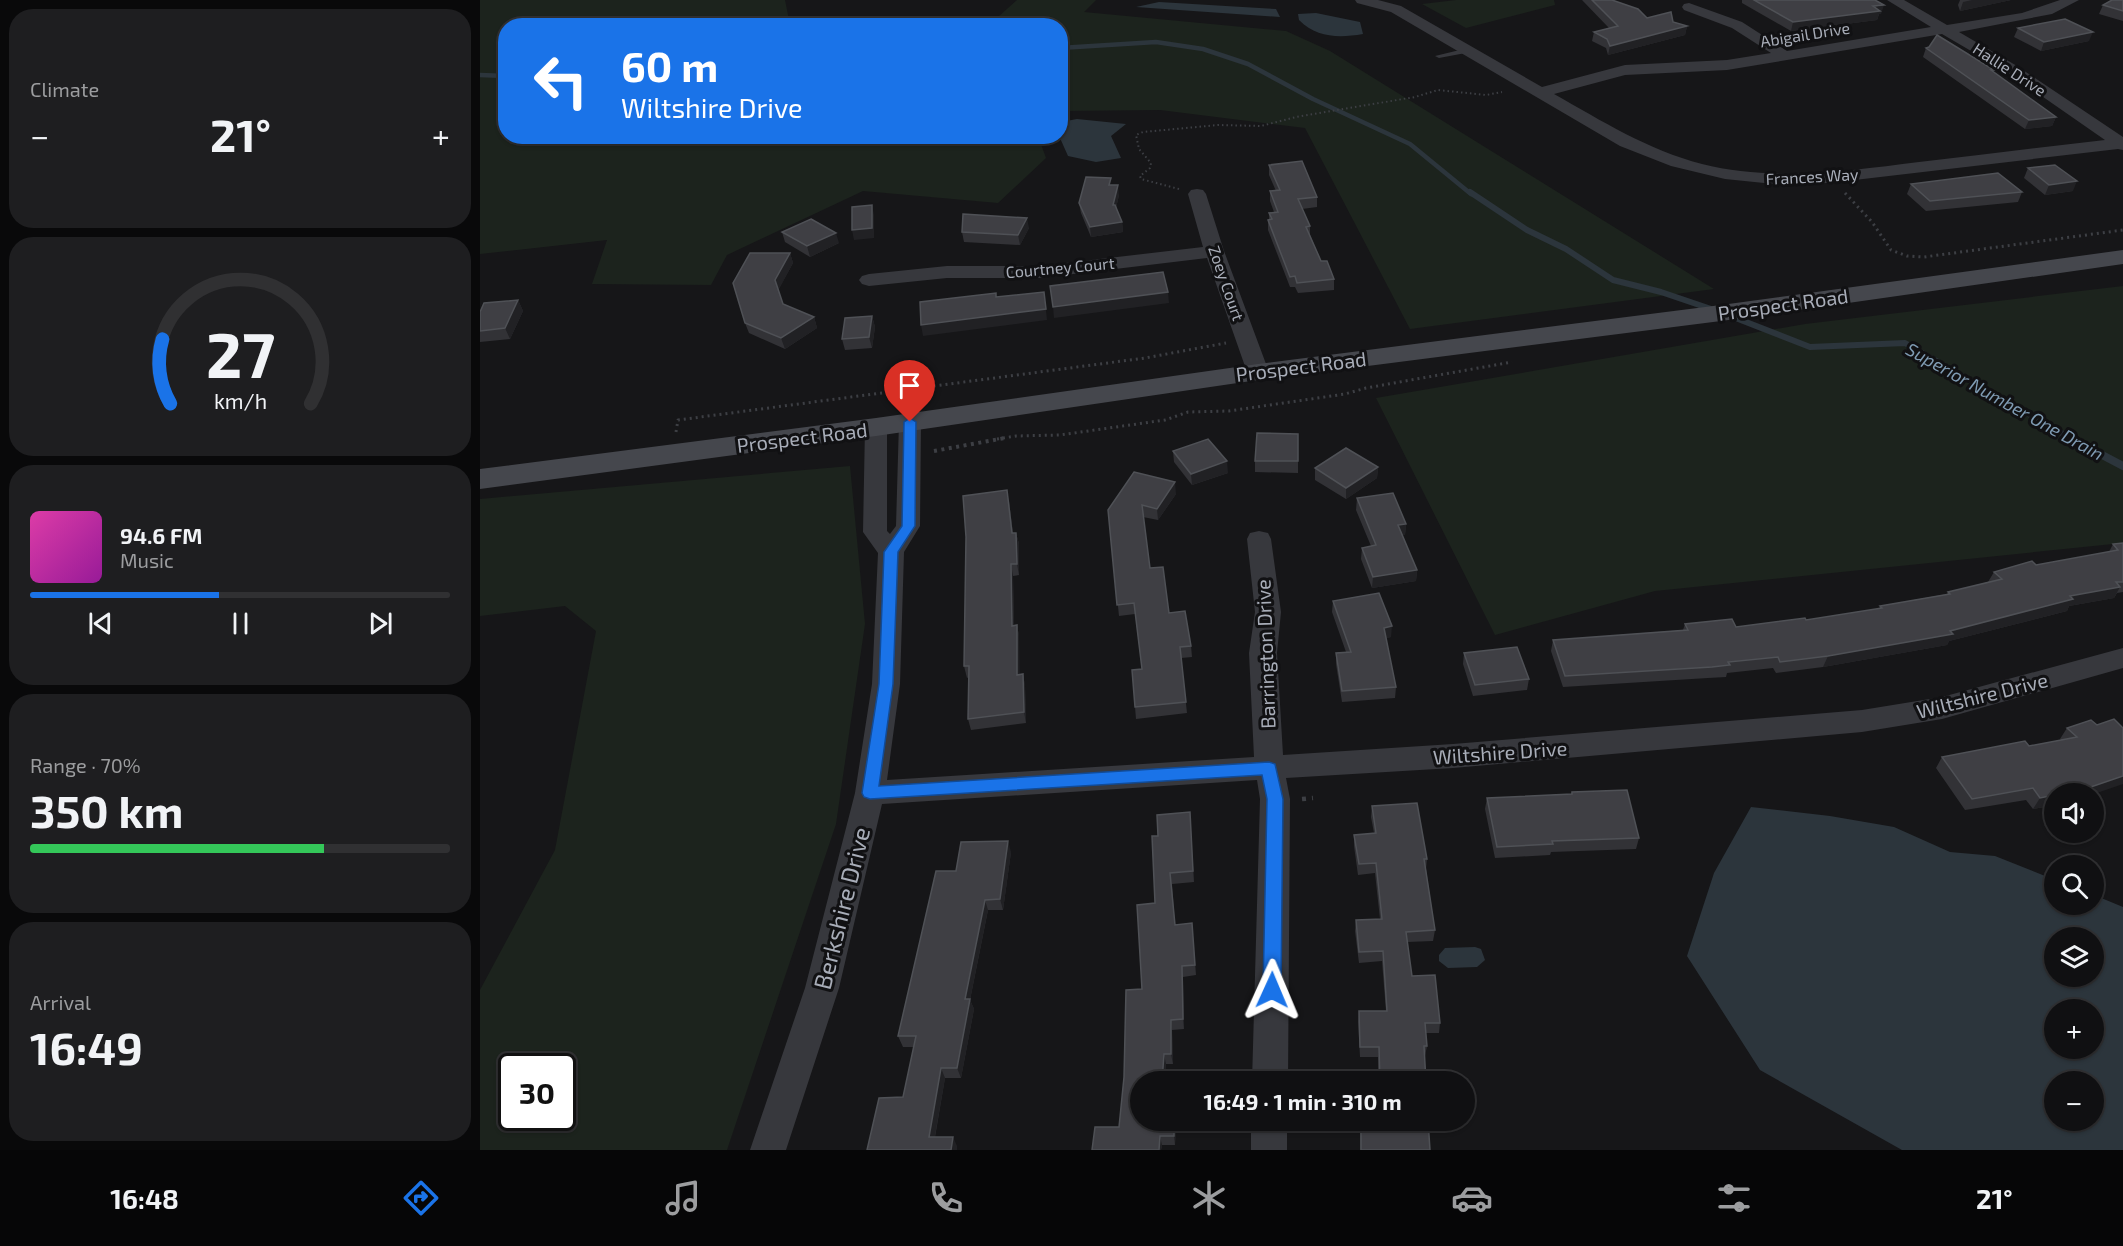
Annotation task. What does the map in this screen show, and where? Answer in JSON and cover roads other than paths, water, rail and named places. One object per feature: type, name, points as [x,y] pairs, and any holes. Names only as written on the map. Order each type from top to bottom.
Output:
[{"type":"main road","name":"Prospect Road","points":[[480,479],[876,427],[1258,372],[1733,311],[2123,257]]},
{"type":"street","name":"Frances Way","points":[[1362,0],[1396,9],[1626,142],[1664,160],[1700,170],[1739,177],[1784,180],[1828,178],[2122,144]]},
{"type":"street","name":"Hallie Drive","points":[[1894,0],[2012,69],[2122,144]]},
{"type":"street","name":"Abigail Drive","points":[[1535,88],[1625,70],[1727,65],[2022,17],[2047,11],[2072,0]]},
{"type":"street","points":[[1689,7],[1737,25],[1784,55]]},
{"type":"street","name":"Zoey Court","points":[[1197,194],[1214,251],[1258,372]]},
{"type":"street","name":"Courtney Court","points":[[869,280],[946,272],[1040,272],[1214,251]]},
{"type":"street","points":[[876,427],[875,532],[891,552],[909,526],[910,422]]},
{"type":"street","name":"Barrington Drive","points":[[1258,539],[1268,612],[1263,653],[1269,768],[1275,799],[1270,1071]]},
{"type":"street","name":"Berkshire Drive","points":[[768,1150],[822,988],[870,793],[886,684],[891,552]]},
{"type":"street","name":"Wiltshire Drive","points":[[870,793],[1269,768],[1752,732],[1862,721],[1942,708],[2117,666]]},
{"type":"street","points":[[1269,1131],[1269,1150]]},
{"type":"lane","points":[[1439,56],[1468,50]]},
{"type":"waterway","name":"Superior Number One Drain","points":[[1068,48],[1156,42],[1203,49],[1248,64],[1313,99],[1410,144],[1471,194]]},
{"type":"waterway","name":"Superior Number One Drain","points":[[480,75],[498,76]]},
{"type":"waterway","name":"Superior Number One Drain","points":[[1470,192],[1527,230],[1566,249],[1613,280],[1661,292],[1714,310]]},
{"type":"waterway","name":"Superior Number One Drain","points":[[1728,315],[1810,347],[1905,343],[2072,439]]},
{"type":"waterway","name":"Superior Number One Drain","points":[[2070,438],[2123,466]]}]
